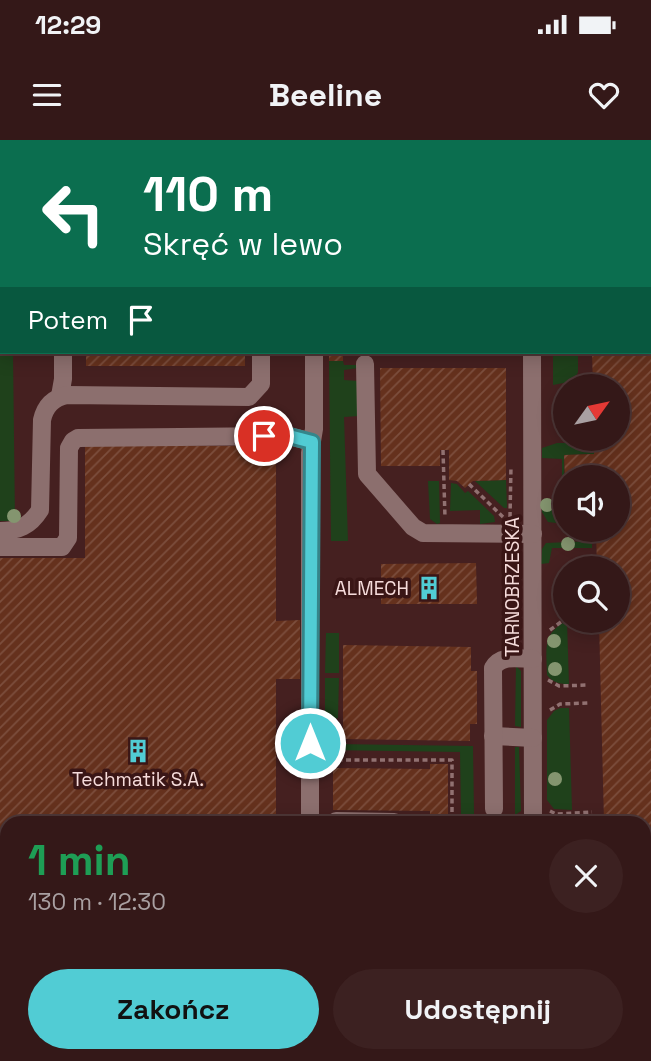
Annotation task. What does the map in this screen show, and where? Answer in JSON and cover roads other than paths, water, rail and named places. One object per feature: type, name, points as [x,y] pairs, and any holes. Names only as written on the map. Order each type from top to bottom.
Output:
[{"type":"lane","points":[[60,396],[63,354]]},
{"type":"lane","points":[[0,531],[18,530],[35,518],[40,510],[44,413],[53,400],[60,396],[249,397],[261,384],[261,354]]},
{"type":"lane","points":[[310,816],[314,354]]},
{"type":"lane","name":"TARNOBRZESKA","points":[[533,354],[533,534],[524,562],[533,659],[533,816]]},
{"type":"lane","points":[[365,363],[367,474],[418,530],[423,533],[533,534]]},
{"type":"lane","points":[[0,547],[62,547],[66,543],[69,448],[72,441],[78,438],[289,436],[312,442]]},
{"type":"lane","points":[[494,809],[494,665],[503,658],[533,659]]},
{"type":"lane","points":[[494,736],[533,738]]},
{"type":"place","name":"ALMECH","points":[[429,588]]},
{"type":"place","name":"Techmatik S.A.","points":[[138,751]]}]
